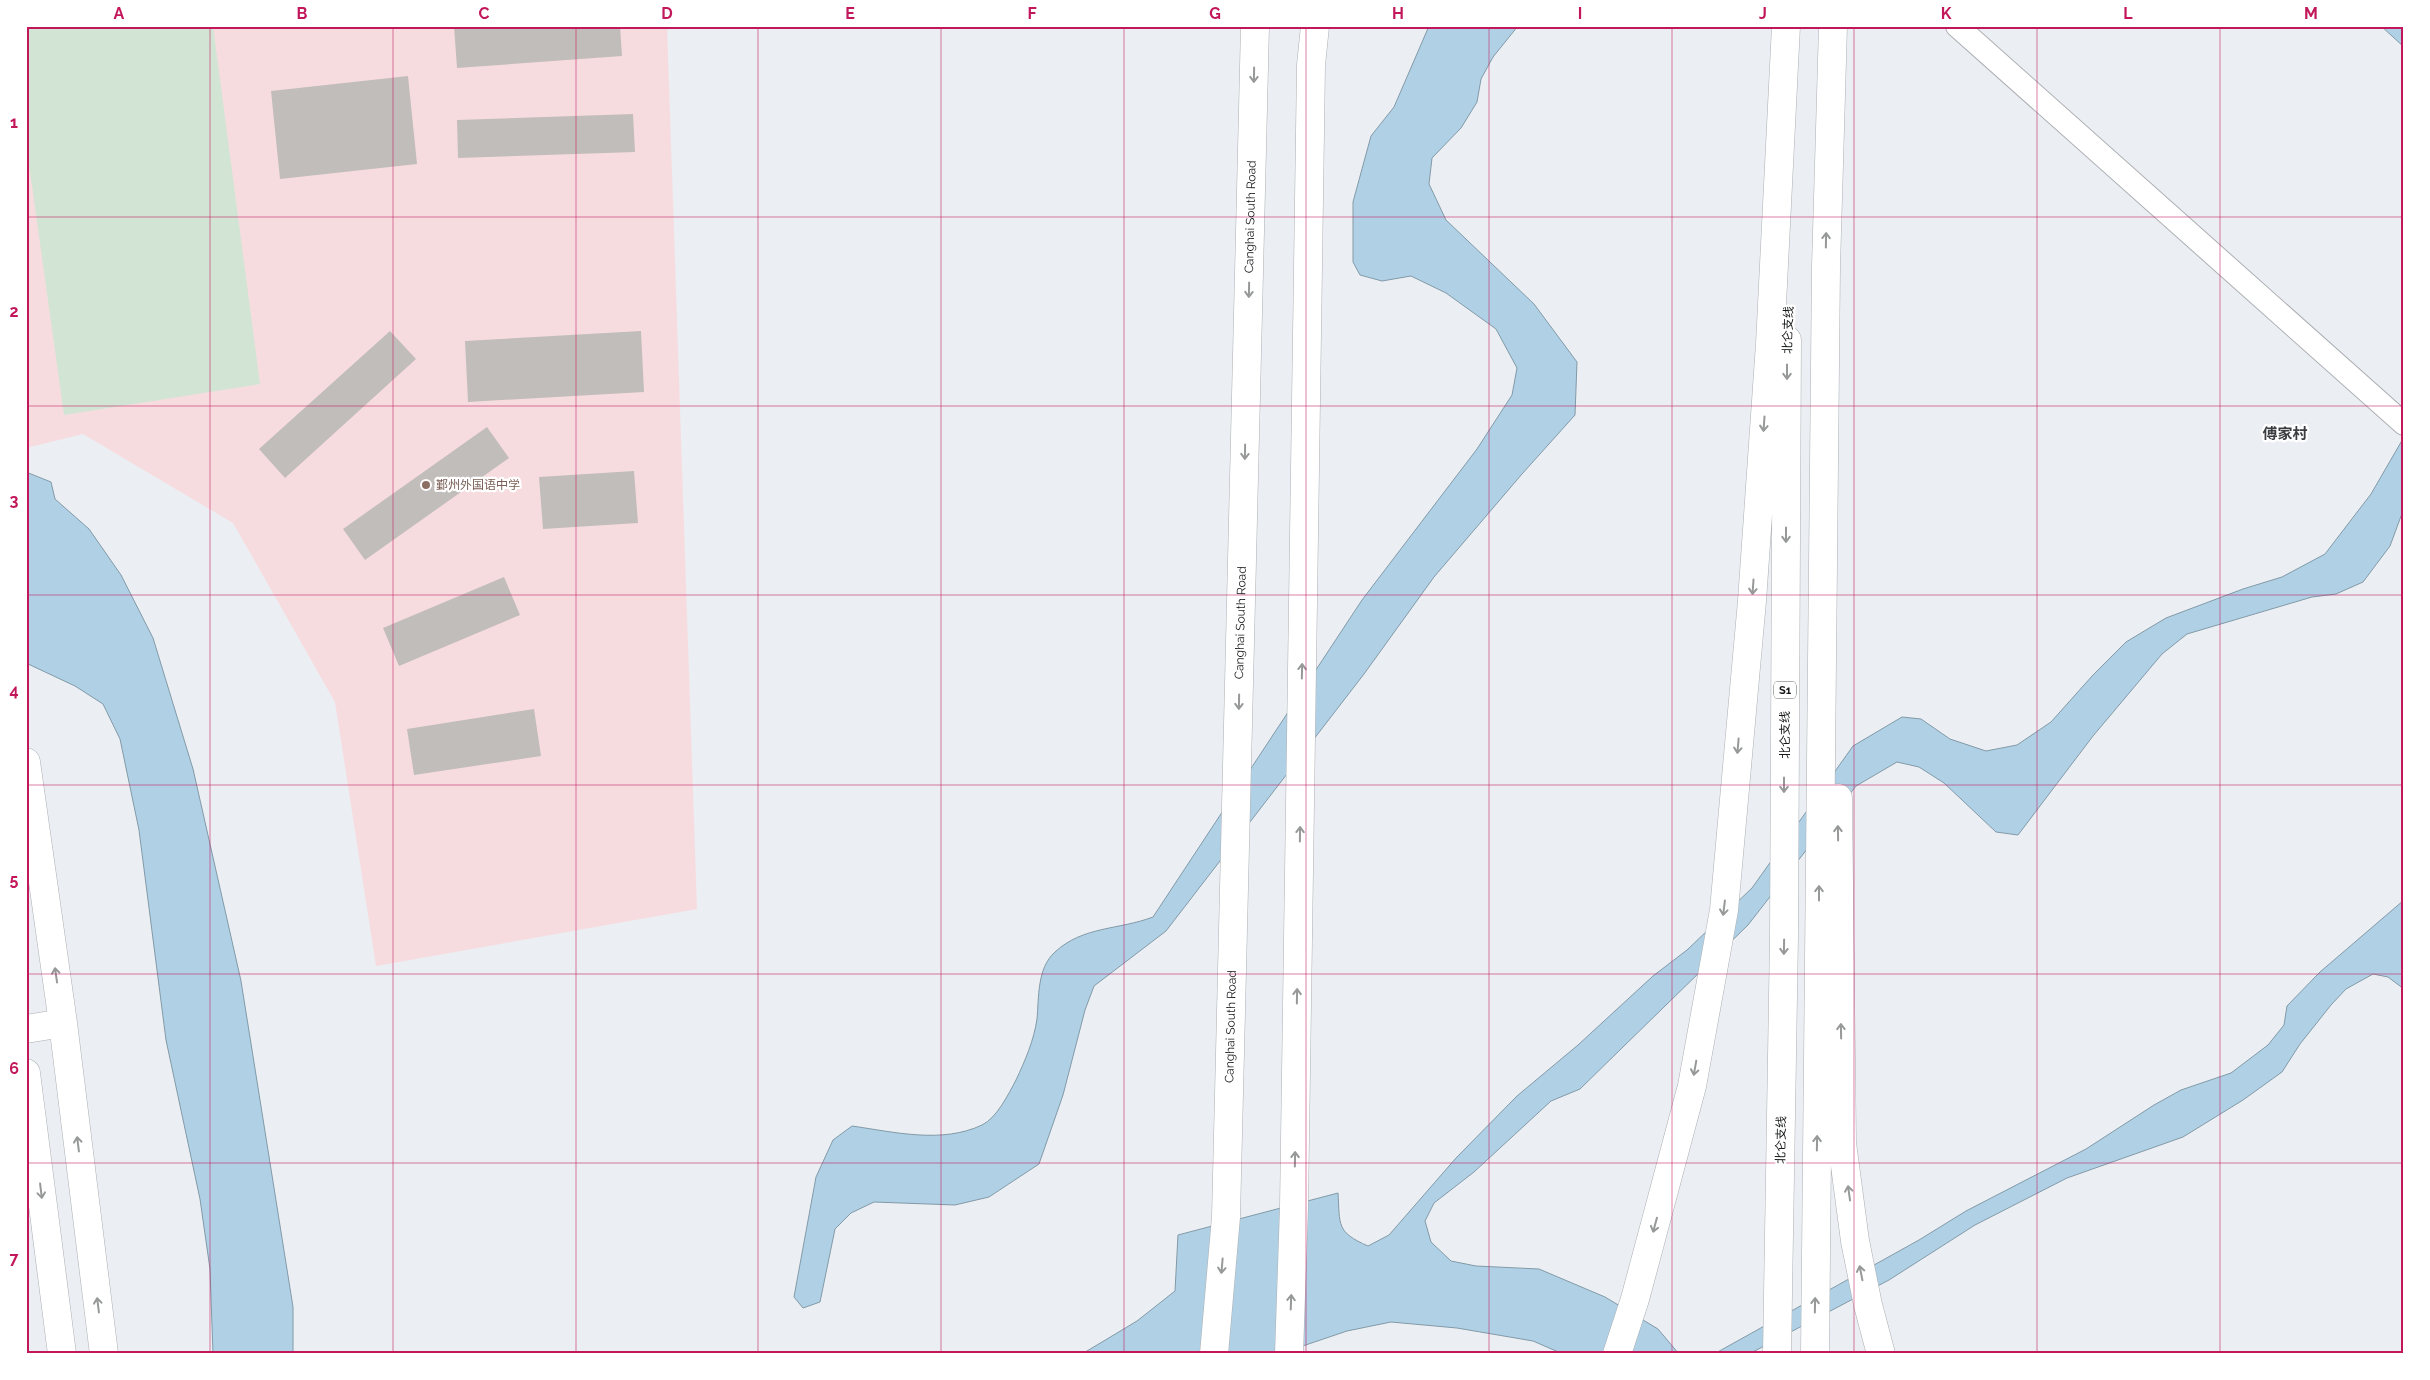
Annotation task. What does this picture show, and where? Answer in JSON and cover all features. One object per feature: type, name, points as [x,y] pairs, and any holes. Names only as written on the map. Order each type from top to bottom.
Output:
[{"type":"main road","name":"Canghai South Road","points":[[1214,1354],[1226,1217],[1255,26]]},
{"type":"main road","points":[[1289,1352],[1294,1207],[1311,75],[1315,26]]},
{"type":"main road","points":[[1617,1354],[1635,1300],[1694,1077],[1724,910],[1752,601],[1770,344],[1786,26]]},
{"type":"main road","name":"北仑支线","points":[[1777,1354],[1784,937],[1787,354],[1797,26]]},
{"type":"main road","points":[[1815,1354],[1826,267],[1833,26]]},
{"type":"main road","points":[[1826,267],[1836,598],[1842,1143],[1855,1241],[1880,1354]]},
{"type":"main road","points":[[26,762],[63,1023],[104,1354]]},
{"type":"main road","points":[[26,1029],[63,1023]]},
{"type":"main road","points":[[62,1354],[26,1075],[70,1078]]},
{"type":"street","points":[[1958,26],[2404,424]]},
{"type":"shaded area","name":"鄞州外国语中学","points":[[26,26],[667,26],[697,909],[376,966],[335,702],[233,523],[83,434],[26,448]]},
{"type":"green space","points":[[26,26],[213,26],[260,384],[64,415],[26,143]]},
{"type":"water","points":[[1429,26],[1518,26],[1493,57],[1481,79],[1477,102],[1461,128],[1432,158],[1429,184],[1446,220],[1534,304],[1577,362],[1575,415],[1434,577],[1364,674],[1166,931],[1094,986],[1085,1010],[1063,1095],[1039,1164],[989,1197],[955,1205],[874,1202],[851,1213],[835,1229],[820,1302],[803,1308],[794,1297],[816,1177],[833,1140],[852,1126],[918,1135],[951,1134],[967,1131],[982,1125],[993,1117],[1010,1092],[1029,1050],[1037,1019],[1040,983],[1049,959],[1055,952],[1077,937],[1153,917],[1362,600],[1477,449],[1512,395],[1517,368],[1496,329],[1446,293],[1411,276],[1382,281],[1360,275],[1353,262],[1353,202],[1371,136],[1394,107]]},
{"type":"water","points":[[2381,26],[2404,26],[2404,47]]},
{"type":"water","points":[[2404,437],[2404,508],[2390,546],[2363,582],[2336,594],[2312,597],[2187,634],[2162,654],[2093,736],[2018,835],[1996,832],[1944,783],[1919,767],[1897,762],[1856,786],[1748,925],[1580,1089],[1551,1101],[1474,1172],[1434,1203],[1425,1221],[1431,1242],[1451,1261],[1476,1266],[1539,1269],[1605,1297],[1658,1329],[1679,1354],[1563,1354],[1533,1341],[1457,1328],[1391,1322],[1347,1331],[1279,1354],[1082,1354],[1137,1321],[1175,1291],[1178,1235],[1338,1193],[1340,1220],[1345,1232],[1368,1246],[1389,1235],[1456,1158],[1517,1096],[1578,1045],[1653,976],[1687,950],[1752,888],[1853,746],[1902,717],[1921,719],[1950,739],[1986,751],[2017,745],[2051,722],[2093,675],[2126,642],[2166,618],[2243,589],[2282,577],[2325,554],[2371,494]]},
{"type":"water","points":[[26,472],[51,482],[55,499],[89,529],[121,575],[153,638],[193,769],[241,981],[293,1307],[293,1354],[213,1354],[210,1269],[200,1199],[166,1040],[139,830],[120,739],[103,704],[75,686],[26,663]]},
{"type":"water","points":[[2404,900],[2404,989],[2388,977],[2373,974],[2346,989],[2300,1044],[2282,1072],[2243,1100],[2183,1137],[2067,1178],[1975,1225],[1889,1280],[1749,1354],[1714,1354],[1919,1240],[1966,1211],[2086,1149],[2154,1105],[2181,1090],[2231,1073],[2268,1045],[2284,1025],[2287,1006],[2320,972]]},
{"type":"building","points":[[454,26],[620,26],[622,56],[457,68]]},
{"type":"building","points":[[408,76],[417,164],[280,179],[271,91]]},
{"type":"building","points":[[633,114],[635,152],[458,158],[457,120]]},
{"type":"building","points":[[390,331],[416,359],[285,478],[259,449]]},
{"type":"building","points":[[641,331],[644,392],[468,402],[465,341]]},
{"type":"building","points":[[487,427],[509,458],[365,560],[343,529]]},
{"type":"building","points":[[634,471],[638,523],[543,529],[539,477]]},
{"type":"building","points":[[504,577],[520,615],[399,666],[383,628]]},
{"type":"building","points":[[534,709],[541,756],[414,775],[407,729]]},
{"type":"place","name":"鄞州外国语中学","points":[[426,485]]},
{"type":"district","name":"傅家村","points":[[2285,434]]}]
